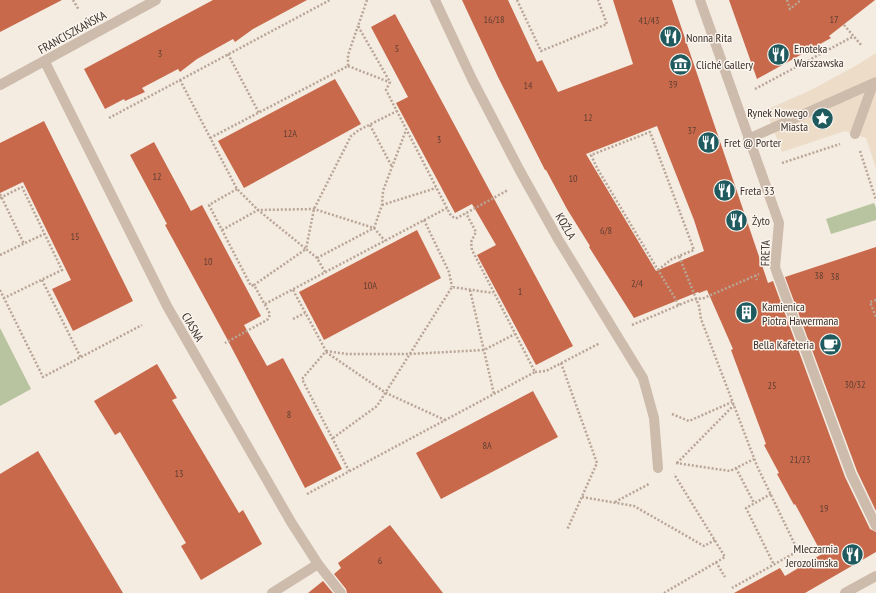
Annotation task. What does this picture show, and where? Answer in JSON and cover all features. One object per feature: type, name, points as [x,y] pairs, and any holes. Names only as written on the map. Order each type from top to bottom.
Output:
[{"type":"street","name":"FRANCISZKAŃSKA","points":[[0,85],[45,62],[156,0]]},
{"type":"street","name":"KOŹLA","points":[[434,0],[472,79],[520,171],[558,239],[643,378],[654,418],[658,468]]},
{"type":"street","name":"FRETA","points":[[700,0],[779,223],[776,267],[851,474],[876,526]]},
{"type":"street","name":"CIASNA","points":[[45,62],[167,306],[268,484],[318,564],[341,593]]},
{"type":"street","points":[[748,139],[874,83]]},
{"type":"street","points":[[855,134],[874,83]]},
{"type":"street","points":[[272,593],[318,564]]},
{"type":"street","points":[[845,593],[876,576]]},
{"type":"path","points":[[73,0],[79,10]]},
{"type":"path","points":[[109,118],[330,0]]},
{"type":"path","points":[[348,66],[348,55],[367,0]]},
{"type":"path","points":[[518,0],[541,51],[607,24],[598,0]]},
{"type":"path","points":[[787,0],[790,9],[801,0]]},
{"type":"path","points":[[844,25],[862,46]]},
{"type":"path","points":[[358,26],[390,82]]},
{"type":"path","points":[[755,89],[854,36]]},
{"type":"path","points":[[228,54],[259,112]]},
{"type":"path","points":[[210,138],[348,66],[390,82]]},
{"type":"path","points":[[180,80],[237,189],[258,210],[317,258],[325,272]]},
{"type":"path","points":[[390,82],[386,90],[436,188],[450,214],[454,218],[508,190]]},
{"type":"path","points":[[254,285],[306,249],[314,209],[351,136],[397,111]]},
{"type":"path","points":[[370,125],[392,167]]},
{"type":"path","points":[[317,258],[374,228],[382,205],[383,191],[406,130]]},
{"type":"path","points":[[658,270],[672,258],[694,250],[650,132],[591,155],[597,168],[658,270],[679,305]]},
{"type":"path","points":[[782,163],[846,142]]},
{"type":"path","points":[[858,146],[876,200]]},
{"type":"path","points":[[4,298],[62,270],[22,187],[1,196],[24,244]]},
{"type":"path","points":[[382,205],[436,188]]},
{"type":"path","points":[[225,343],[270,318],[270,314],[265,304],[254,285],[251,286],[209,205],[237,189]]},
{"type":"path","points":[[265,304],[447,208]]},
{"type":"path","points":[[222,230],[258,210],[314,209],[374,228],[385,241]]},
{"type":"path","points":[[466,213],[476,232],[471,242],[472,250],[535,372]]},
{"type":"path","points":[[333,438],[377,406],[452,287],[449,272],[424,220]]},
{"type":"path","points":[[0,255],[44,234]]},
{"type":"path","points":[[679,256],[754,459],[798,551],[732,588]]},
{"type":"path","points":[[632,325],[691,300],[704,298],[762,272]]},
{"type":"path","points":[[755,275],[758,280]]},
{"type":"path","points":[[42,280],[81,358]]},
{"type":"path","points":[[452,287],[494,293]]},
{"type":"path","points":[[0,290],[43,377],[142,325]]},
{"type":"path","points":[[293,290],[326,351],[386,393],[445,420]]},
{"type":"path","points":[[470,290],[494,394]]},
{"type":"path","points":[[876,300],[870,302],[876,317]]},
{"type":"path","points":[[293,319],[305,313]]},
{"type":"path","points":[[326,351],[347,354],[410,354],[484,350],[515,334]]},
{"type":"path","points":[[306,494],[535,372],[546,371],[600,343]]},
{"type":"path","points":[[326,351],[302,379],[349,471]]},
{"type":"path","points":[[561,363],[597,463],[567,530]]},
{"type":"path","points":[[654,418],[665,412],[688,421],[733,404]]},
{"type":"path","points":[[671,465],[676,463],[733,404]]},
{"type":"path","points":[[676,463],[730,471],[754,459]]},
{"type":"path","points":[[736,468],[754,504]]},
{"type":"path","points":[[664,593],[725,557],[673,471]]},
{"type":"path","points":[[614,502],[653,482]]},
{"type":"path","points":[[771,494],[746,508],[774,565]]},
{"type":"path","points":[[582,497],[634,506],[704,546],[715,540]]},
{"type":"path","points":[[716,562],[725,577]]},
{"type":"green space","points":[[874,203],[876,208],[876,220],[831,234],[826,219]]},
{"type":"green space","points":[[0,328],[31,389],[0,406]]},
{"type":"shaded area","name":"Rynek Nowego Miasta","points":[[876,53],[876,168],[866,138],[845,131],[782,152],[766,110],[811,90]]},
{"type":"building","points":[[0,0],[62,0],[0,32]]},
{"type":"building","points":[[213,0],[307,0],[253,29],[235,42],[233,39],[197,59],[180,72],[178,69],[142,88],[145,92],[125,101],[124,99],[105,109],[84,69]]},
{"type":"building","points":[[462,0],[508,0],[537,62],[542,60],[558,92],[633,64],[613,0],[672,0],[768,283],[773,281],[845,477],[870,529],[876,532],[876,552],[805,593],[734,593],[780,568],[785,576],[822,554],[777,474],[779,473],[764,445],[766,444],[731,350],[733,349],[707,290],[698,292],[634,318],[567,209],[545,170],[498,77]],"holes":[[[657,126],[694,220],[704,251],[656,271],[586,154]]]},
{"type":"building","points":[[729,0],[875,0],[829,36],[831,38],[757,79]]},
{"type":"building","points":[[395,14],[573,346],[536,365],[477,255],[496,245],[472,204],[455,213],[396,103],[408,97],[371,27]]},
{"type":"building","points":[[335,79],[361,124],[244,188],[218,141]]},
{"type":"building","points":[[44,121],[133,301],[73,331],[52,289],[71,280],[23,182],[0,193],[0,143]]},
{"type":"building","points":[[154,142],[191,211],[202,205],[261,316],[244,325],[267,366],[283,358],[342,469],[305,488],[225,335],[165,225],[167,224],[130,155]]},
{"type":"building","points":[[417,230],[441,278],[324,340],[299,292]]},
{"type":"building","points":[[876,247],[876,511],[857,471],[785,277]]},
{"type":"building","points":[[157,364],[177,398],[172,400],[239,513],[243,510],[262,544],[201,580],[181,546],[186,543],[120,432],[115,435],[94,401]]},
{"type":"building","points":[[533,391],[558,437],[441,499],[416,453]]},
{"type":"building","points":[[38,451],[123,593],[0,593],[0,474]]},
{"type":"building","points":[[390,525],[443,593],[347,593],[346,589],[334,574],[341,568],[338,563]]},
{"type":"building","points":[[323,581],[333,593],[308,593]]},
{"type":"place","name":"Nonna Rita","points":[[671,37]]},
{"type":"place","name":"Enoteka Warszawska","points":[[779,55]]},
{"type":"place","name":"Cliché Gallery","points":[[680,64]]},
{"type":"place","name":"Rynek Nowego Miasta","points":[[823,119]]},
{"type":"place","name":"Fret @ Porter","points":[[709,142]]},
{"type":"place","name":"Freta 33","points":[[724,190]]},
{"type":"place","name":"Żyto","points":[[736,220]]},
{"type":"place","name":"Kamienica Piotra Hawermana","points":[[746,313]]},
{"type":"place","name":"Bella Kafeteria","points":[[830,344]]},
{"type":"place","name":"Mleczarnia Jerozolimska","points":[[853,555]]}]
